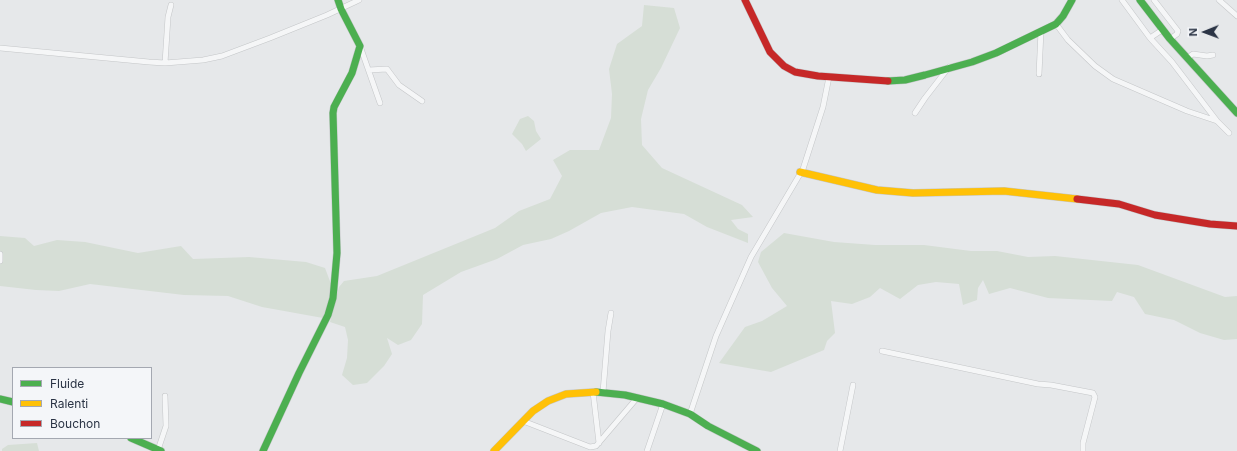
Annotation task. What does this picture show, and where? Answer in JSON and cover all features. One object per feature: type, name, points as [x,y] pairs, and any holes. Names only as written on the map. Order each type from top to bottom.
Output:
[{"type":"street","points":[[338,0],[360,46],[380,103]]},
{"type":"street","points":[[0,48],[137,62],[165,63],[203,60],[222,56],[270,38],[341,9],[359,0]]},
{"type":"street","points":[[745,0],[762,31],[770,52],[784,66],[795,72],[829,77],[876,80],[905,80],[972,62],[996,53],[1056,24],[1063,16],[1072,0]]},
{"type":"street","points":[[1122,0],[1150,38],[1172,62],[1217,121],[1229,133]]},
{"type":"street","points":[[1140,0],[1162,30],[1237,113]]},
{"type":"street","points":[[1154,0],[1178,31],[1177,34],[1170,39]]},
{"type":"street","points":[[1219,0],[1237,16]]},
{"type":"street","points":[[165,63],[170,5]]},
{"type":"street","points":[[1056,24],[1068,40],[1095,66],[1113,79],[1187,111],[1217,121]]},
{"type":"street","points":[[1150,38],[1162,30]]},
{"type":"street","points":[[1039,74],[1041,31]]},
{"type":"street","points":[[264,451],[299,373],[328,315],[333,298],[337,253],[333,114],[336,102],[352,73],[360,46]]},
{"type":"street","points":[[1187,58],[1193,54],[1207,56],[1213,55]]},
{"type":"street","points":[[915,113],[950,67]]},
{"type":"street","points":[[369,70],[387,69],[399,85],[422,101]]},
{"type":"street","points":[[690,414],[716,336],[751,256],[800,172],[812,143],[823,107],[829,77]]},
{"type":"street","points":[[800,172],[877,190],[913,194],[1004,191],[1119,204],[1155,215],[1210,224],[1237,226]]},
{"type":"street","points":[[0,254],[0,261]]},
{"type":"street","points":[[603,392],[610,313]]},
{"type":"street","points":[[882,351],[1038,384],[1093,393],[1096,397],[1083,442],[1083,451]]},
{"type":"street","points":[[840,451],[853,385]]},
{"type":"street","points":[[593,392],[599,443]]},
{"type":"street","points":[[494,451],[534,410],[548,401],[566,394],[603,392],[663,404],[690,414],[708,426],[757,451]]},
{"type":"street","points":[[135,439],[160,450],[166,426],[165,396]]},
{"type":"street","points":[[523,421],[590,447],[596,446],[637,398]]},
{"type":"street","points":[[0,400],[12,402]]},
{"type":"street","points":[[647,451],[663,404]]},
{"type":"shaded area","points":[[644,5],[674,8],[680,28],[661,68],[648,90],[641,119],[642,145],[662,168],[742,205],[753,217],[731,220],[738,229],[748,234],[748,243],[707,227],[684,214],[632,207],[601,213],[569,231],[551,239],[523,245],[497,259],[461,272],[423,295],[422,324],[411,340],[398,345],[387,338],[392,354],[384,366],[367,383],[353,385],[342,375],[347,358],[348,340],[345,327],[330,322],[339,287],[344,281],[377,276],[495,228],[519,211],[550,199],[562,176],[553,160],[570,150],[599,150],[611,118],[612,94],[609,69],[617,44],[642,26]]},
{"type":"shaded area","points":[[528,116],[534,121],[536,131],[541,139],[526,151],[522,144],[512,134],[520,119]]},
{"type":"shaded area","points":[[784,233],[834,242],[875,245],[924,245],[971,251],[997,251],[1028,257],[1055,256],[1138,265],[1225,297],[1237,296],[1237,339],[1224,340],[1200,333],[1174,320],[1145,314],[1134,297],[1117,292],[1112,301],[1048,298],[1010,288],[989,294],[983,280],[978,288],[977,300],[963,305],[959,284],[936,282],[918,285],[900,299],[880,288],[870,297],[852,304],[831,301],[835,333],[827,341],[824,350],[771,372],[719,363],[745,327],[762,321],[787,306],[772,288],[758,262],[761,252]]},
{"type":"shaded area","points":[[0,236],[25,238],[34,246],[57,240],[85,242],[138,253],[181,246],[193,259],[249,257],[306,262],[325,268],[331,284],[329,301],[323,318],[262,307],[228,296],[184,295],[90,284],[59,291],[0,286]]},
{"type":"shaded area","points":[[37,443],[39,451],[2,451],[2,449],[8,445]]},
{"type":"traffic: fast","points":[[263,451],[328,315],[333,298],[337,253],[333,113],[334,107],[352,73],[360,46],[338,0]]},
{"type":"traffic: fast","points":[[888,81],[905,80],[925,75],[972,62],[996,53],[1056,24],[1063,16],[1072,0]]},
{"type":"traffic: fast","points":[[1140,0],[1170,39],[1237,113]]},
{"type":"traffic: fast","points":[[596,392],[625,395],[663,404],[690,414],[708,426],[757,451]]},
{"type":"traffic: fast","points":[[0,399],[12,402]]},
{"type":"traffic: fast","points":[[133,439],[161,451]]},
{"type":"traffic: slow","points":[[800,172],[877,190],[913,193],[1004,191],[1077,199]]},
{"type":"traffic: slow","points":[[494,451],[533,411],[548,401],[566,394],[596,392]]},
{"type":"traffic: jam","points":[[745,0],[770,52],[784,66],[795,72],[818,76],[888,81]]},
{"type":"traffic: jam","points":[[1077,199],[1119,204],[1155,215],[1210,224],[1237,226]]}]
